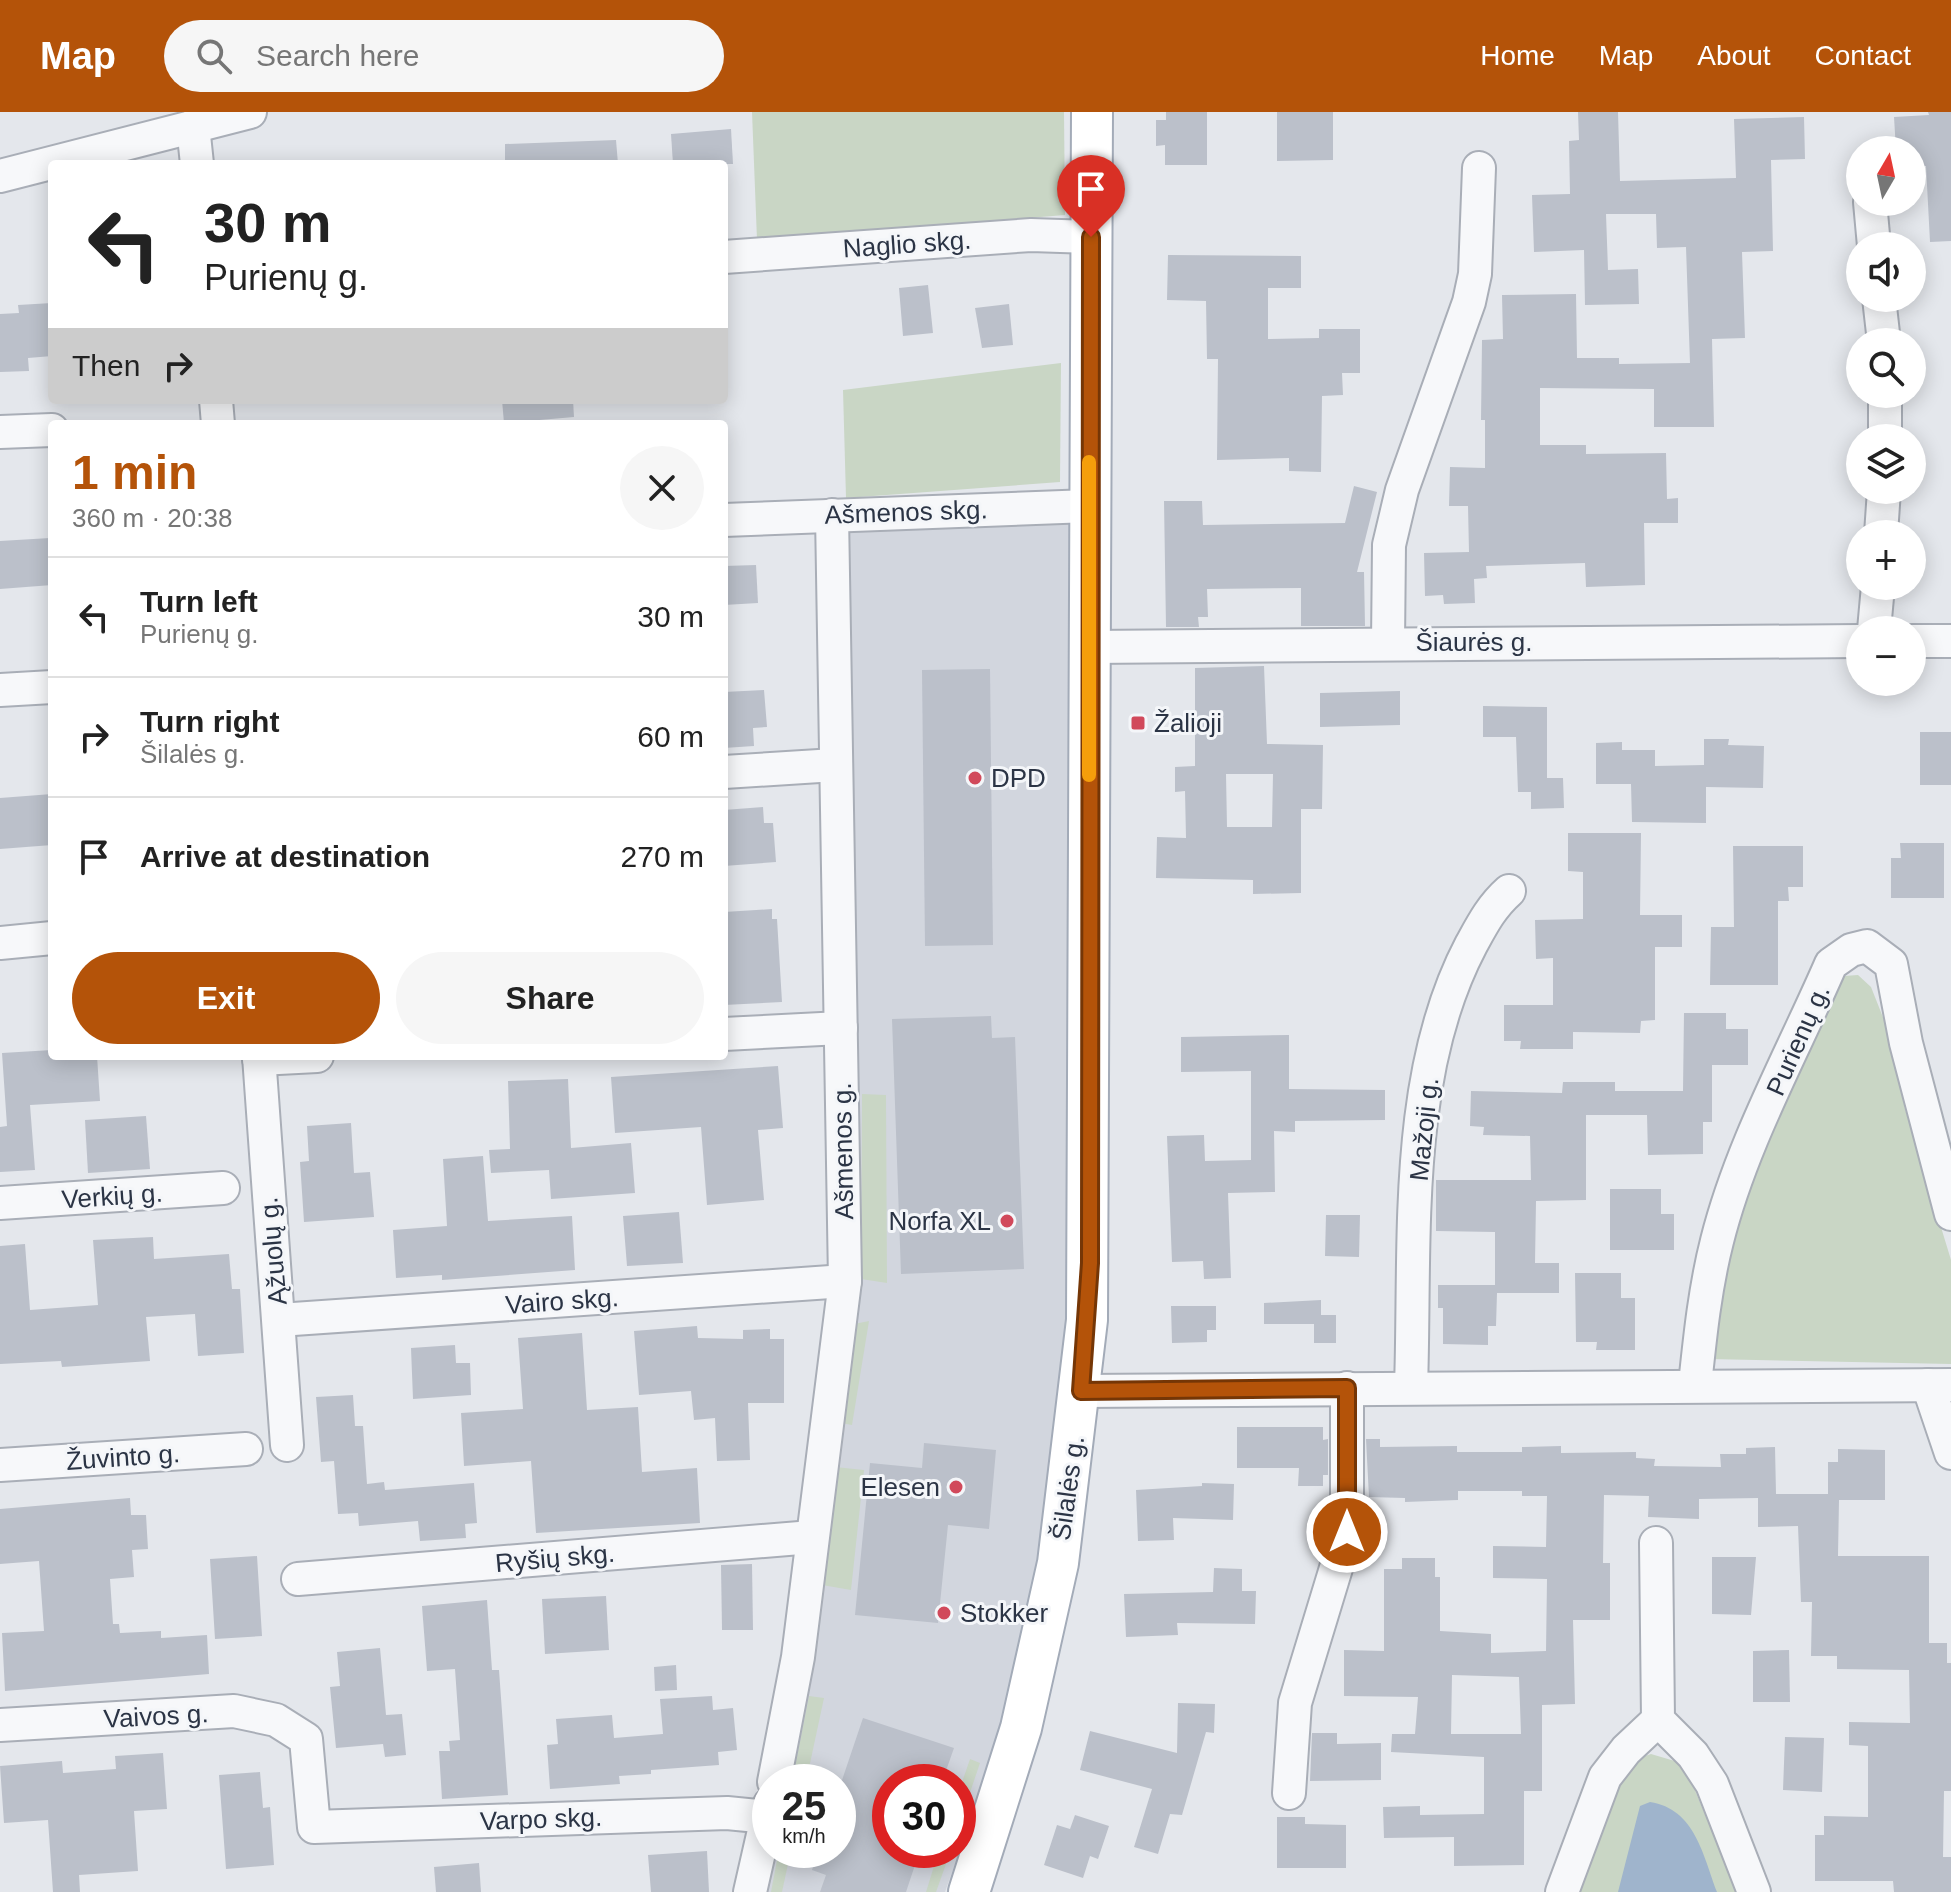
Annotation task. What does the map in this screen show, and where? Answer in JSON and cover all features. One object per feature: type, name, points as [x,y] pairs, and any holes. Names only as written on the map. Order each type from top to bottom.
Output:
[{"type":"main road","name":"Šilalės g.","points":[[969,1892],[1021,1728],[1058,1563],[1081,1391],[1090,1263],[1092,112]]},
{"type":"street","points":[[62,160],[250,112]]},
{"type":"street","points":[[193,126],[197,160]]},
{"type":"street","points":[[0,176],[48,164]]},
{"type":"street","points":[[1388,643],[1389,545],[1402,490],[1469,302],[1475,274],[1479,168]]},
{"type":"street","name":"Naglio skg.","points":[[728,257],[1031,235],[1091,237]]},
{"type":"street","points":[[0,432],[48,430]]},
{"type":"street","name":"Ašmenos skg.","points":[[728,520],[1089,506]]},
{"type":"street","name":"Ašmenos g.","points":[[777,1764],[798,1657],[845,1281],[832,515]]},
{"type":"street","name":"Šiaurės g.","points":[[1089,647],[1846,641]]},
{"type":"street","points":[[1926,641],[1951,641]]},
{"type":"street","points":[[0,690],[48,687]]},
{"type":"street","points":[[728,772],[835,765]]},
{"type":"street","name":"Mažoji g.","points":[[1411,1387],[1419,1127],[1431,1060],[1446,1004],[1465,958],[1493,905],[1509,891]]},
{"type":"street","points":[[0,943],[48,938]]},
{"type":"street","name":"Purienų g.","points":[[1695,1385],[1706,1291],[1738,1176],[1831,964],[1851,950],[1867,946],[1891,964],[1906,1043],[1951,1214]]},
{"type":"street","points":[[728,1034],[841,1028]]},
{"type":"street","name":"Ąžuolų g.","points":[[259,1060],[287,1445]]},
{"type":"street","name":"Verkių g.","points":[[0,1203],[223,1188]]},
{"type":"street","name":"Vairo skg.","points":[[279,1320],[845,1281]]},
{"type":"street","points":[[1081,1391],[1939,1385],[1951,1453]]},
{"type":"street","points":[[1289,1793],[1295,1703],[1347,1532],[1347,1388]]},
{"type":"street","name":"Žuvinto g.","points":[[0,1465],[246,1449]]},
{"type":"street","name":"Ryšių skg.","points":[[298,1579],[812,1537]]},
{"type":"street","points":[[1656,1543],[1658,1720],[1693,1755],[1712,1784],[1754,1892]]},
{"type":"street","name":"Vaivos g.","points":[[0,1725],[234,1711],[276,1720],[306,1739],[314,1827]]},
{"type":"street","points":[[1562,1892],[1605,1777],[1626,1750],[1658,1720]]},
{"type":"street","name":"Varpo skg.","points":[[314,1827],[752,1811]]},
{"type":"street","points":[[750,1892],[756,1868]]},
{"type":"shaded area","points":[[1080,516],[1074,1285],[1056,1483],[999,1741],[976,1805],[976,1764],[872,1764],[872,1868],[954,1868],[945,1892],[763,1892],[769,1868],[856,1868],[856,1764],[789,1764],[831,1466],[845,525]]},
{"type":"green space","points":[[752,112],[1064,112],[1065,215],[757,240]]},
{"type":"green space","points":[[1061,363],[1060,482],[846,498],[843,390]]},
{"type":"green space","points":[[1858,975],[1871,987],[1890,1035],[1905,1109],[1951,1260],[1951,1364],[1708,1359],[1723,1256],[1759,1149],[1826,1007],[1844,976]]},
{"type":"green space","points":[[862,1094],[886,1095],[887,1283],[861,1279]]},
{"type":"green space","points":[[869,1321],[852,1425],[840,1423],[854,1324]]},
{"type":"green space","points":[[835,1467],[864,1470],[851,1590],[822,1585]]},
{"type":"green space","points":[[809,1696],[824,1698],[810,1764],[796,1764]]},
{"type":"green space","points":[[1651,1754],[1678,1762],[1690,1778],[1737,1892],[1573,1892],[1610,1799],[1636,1759]]},
{"type":"green space","points":[[970,1759],[980,1763],[976,1775],[976,1764],[968,1764]]},
{"type":"green space","points":[[776,1868],[787,1868],[782,1892],[771,1892]]},
{"type":"green space","points":[[933,1868],[945,1868],[936,1892],[926,1892]]},
{"type":"water","points":[[1650,1802],[1665,1806],[1687,1824],[1702,1849],[1717,1892],[1618,1892],[1640,1806]]},
{"type":"building","points":[[1166,112],[1207,112],[1207,165],[1165,165],[1165,145],[1156,146],[1156,120],[1166,120]]},
{"type":"building","points":[[1277,112],[1333,112],[1333,160],[1277,161]]},
{"type":"building","points":[[1578,112],[1618,112],[1620,181],[1736,178],[1734,119],[1804,117],[1805,159],[1771,160],[1773,251],[1742,252],[1745,338],[1712,339],[1714,427],[1654,427],[1654,389],[1540,388],[1540,445],[1586,445],[1586,454],[1666,453],[1667,499],[1678,498],[1678,523],[1644,523],[1645,585],[1586,587],[1585,563],[1486,566],[1487,578],[1474,579],[1475,603],[1444,604],[1443,595],[1425,596],[1424,553],[1469,552],[1468,506],[1449,506],[1450,467],[1485,468],[1485,420],[1481,420],[1482,340],[1503,339],[1502,295],[1576,294],[1577,358],[1619,358],[1619,364],[1690,363],[1686,247],[1657,248],[1656,214],[1606,214],[1608,270],[1638,269],[1639,304],[1585,305],[1584,250],[1534,252],[1532,195],[1570,194],[1569,141],[1579,140]]},
{"type":"building","points":[[1928,112],[1951,112],[1951,241],[1930,242],[1926,136],[1895,136],[1894,117],[1929,115]]},
{"type":"building","points":[[731,129],[733,164],[728,164],[728,160],[673,160],[671,134]]},
{"type":"building","points":[[616,140],[618,160],[505,160],[505,144]]},
{"type":"building","points":[[1168,255],[1301,256],[1301,288],[1268,288],[1268,339],[1319,338],[1319,329],[1360,329],[1360,373],[1342,373],[1343,395],[1322,396],[1321,472],[1289,471],[1289,458],[1217,460],[1218,359],[1207,359],[1206,301],[1167,300]]},
{"type":"building","points":[[928,285],[933,333],[903,336],[899,288]]},
{"type":"building","points":[[48,303],[48,356],[28,358],[29,371],[0,372],[0,314],[19,313],[18,305]]},
{"type":"building","points":[[1009,304],[1013,345],[982,348],[975,308]]},
{"type":"building","points":[[502,404],[573,404],[574,417],[504,420]]},
{"type":"building","points":[[1354,486],[1377,492],[1357,572],[1364,572],[1365,626],[1301,626],[1301,588],[1207,589],[1208,617],[1198,617],[1199,627],[1166,627],[1164,501],[1202,501],[1203,525],[1345,523]]},
{"type":"building","points":[[48,538],[48,585],[0,589],[0,541]]},
{"type":"building","points":[[756,565],[758,603],[728,605],[728,566]]},
{"type":"building","points":[[1264,666],[1267,744],[1323,745],[1322,809],[1301,809],[1301,893],[1253,894],[1253,880],[1156,878],[1157,837],[1186,838],[1185,791],[1175,792],[1175,767],[1195,766],[1195,668]],"holes":[[[1226,774],[1273,774],[1272,827],[1227,827]]]},
{"type":"building","points":[[990,669],[993,945],[925,946],[922,670]]},
{"type":"building","points":[[764,690],[767,727],[753,728],[754,746],[728,748],[728,692]]},
{"type":"building","points":[[1400,691],[1400,725],[1320,727],[1320,693]]},
{"type":"building","points":[[1483,706],[1547,707],[1547,778],[1563,778],[1564,808],[1531,809],[1531,792],[1518,792],[1516,737],[1483,737]]},
{"type":"building","points":[[1920,732],[1951,732],[1951,785],[1920,785]]},
{"type":"building","points":[[1704,739],[1729,739],[1728,745],[1764,746],[1763,788],[1706,787],[1706,823],[1632,822],[1631,784],[1596,784],[1596,743],[1622,742],[1622,750],[1655,750],[1655,766],[1704,765]]},
{"type":"building","points":[[48,794],[48,845],[0,849],[0,798]]},
{"type":"building","points":[[763,807],[764,823],[773,823],[776,862],[728,866],[728,810]]},
{"type":"building","points":[[1568,833],[1641,833],[1640,915],[1682,915],[1682,947],[1655,947],[1655,1020],[1641,1021],[1640,1033],[1573,1032],[1573,1049],[1520,1049],[1521,1041],[1504,1041],[1504,1005],[1553,1005],[1553,958],[1536,959],[1535,920],[1583,919],[1583,872],[1568,871]]},
{"type":"building","points":[[1900,843],[1944,843],[1944,898],[1891,898],[1891,858],[1901,858]]},
{"type":"building","points":[[1733,846],[1803,846],[1803,887],[1788,887],[1789,901],[1778,901],[1778,985],[1710,985],[1711,927],[1734,927]]},
{"type":"building","points":[[772,909],[772,919],[777,919],[782,1002],[728,1005],[728,912]]},
{"type":"building","points":[[1684,1013],[1726,1013],[1726,1029],[1748,1029],[1748,1065],[1712,1065],[1712,1122],[1703,1122],[1703,1154],[1648,1155],[1647,1115],[1586,1115],[1586,1200],[1536,1201],[1535,1263],[1559,1263],[1559,1293],[1497,1293],[1496,1326],[1488,1326],[1488,1345],[1443,1344],[1443,1308],[1438,1308],[1438,1285],[1495,1285],[1495,1232],[1436,1231],[1436,1180],[1531,1180],[1530,1136],[1483,1135],[1484,1127],[1470,1126],[1471,1091],[1562,1093],[1563,1082],[1615,1082],[1615,1091],[1683,1091]]},
{"type":"building","points":[[991,1016],[992,1038],[1015,1037],[1024,1269],[901,1274],[892,1019]]},
{"type":"building","points":[[1289,1035],[1289,1089],[1385,1090],[1385,1120],[1295,1121],[1295,1132],[1274,1131],[1275,1192],[1228,1193],[1231,1278],[1204,1279],[1203,1261],[1172,1262],[1167,1136],[1204,1135],[1205,1161],[1251,1160],[1251,1071],[1181,1072],[1181,1037]]},
{"type":"building","points":[[48,1050],[48,1060],[97,1060],[100,1101],[30,1105],[35,1170],[0,1172],[0,1127],[7,1126],[2,1053]]},
{"type":"building","points":[[778,1066],[783,1128],[758,1130],[764,1200],[707,1205],[701,1127],[615,1133],[611,1077]]},
{"type":"building","points":[[568,1079],[571,1148],[631,1143],[635,1193],[551,1199],[549,1170],[491,1173],[489,1150],[510,1149],[508,1081]]},
{"type":"building","points":[[146,1116],[150,1169],[88,1173],[85,1120]]},
{"type":"building","points":[[351,1123],[354,1173],[370,1172],[374,1217],[304,1222],[300,1162],[309,1161],[307,1126]]},
{"type":"building","points":[[483,1156],[488,1221],[572,1216],[575,1270],[442,1280],[442,1275],[396,1278],[393,1230],[447,1226],[443,1159]]},
{"type":"building","points":[[1610,1189],[1661,1189],[1661,1214],[1674,1214],[1674,1250],[1610,1250]]},
{"type":"building","points":[[679,1212],[683,1263],[627,1266],[623,1216]]},
{"type":"building","points":[[1326,1215],[1360,1215],[1359,1257],[1325,1256]]},
{"type":"building","points":[[153,1237],[154,1259],[229,1254],[232,1289],[240,1289],[244,1353],[198,1356],[195,1314],[146,1317],[150,1361],[62,1367],[61,1361],[0,1364],[0,1246],[25,1244],[30,1310],[98,1305],[93,1240]]},
{"type":"building","points":[[1575,1273],[1621,1273],[1621,1298],[1635,1298],[1635,1350],[1596,1350],[1597,1342],[1576,1342]]},
{"type":"building","points":[[1321,1300],[1321,1315],[1336,1315],[1336,1343],[1314,1343],[1314,1324],[1264,1324],[1264,1303]]},
{"type":"building","points":[[1171,1306],[1216,1306],[1216,1330],[1207,1330],[1207,1342],[1172,1343]]},
{"type":"building","points":[[697,1326],[698,1338],[743,1339],[743,1330],[770,1329],[770,1339],[784,1339],[784,1403],[748,1403],[750,1460],[717,1461],[715,1418],[694,1420],[691,1391],[639,1395],[634,1331]]},
{"type":"building","points":[[582,1333],[587,1410],[638,1407],[642,1472],[697,1468],[700,1523],[536,1533],[531,1461],[464,1466],[461,1413],[523,1409],[518,1338]]},
{"type":"building","points":[[455,1345],[456,1363],[470,1363],[471,1395],[413,1399],[411,1348]]},
{"type":"building","points":[[353,1395],[355,1426],[363,1426],[367,1484],[384,1482],[385,1490],[474,1483],[477,1523],[465,1524],[466,1538],[420,1541],[418,1521],[359,1526],[358,1513],[338,1514],[334,1461],[321,1462],[316,1397]]},
{"type":"building","points":[[1237,1427],[1323,1427],[1323,1440],[1328,1439],[1328,1475],[1323,1475],[1323,1486],[1298,1486],[1299,1468],[1237,1468]]},
{"type":"building","points":[[1366,1439],[1380,1439],[1380,1447],[1457,1446],[1457,1452],[1522,1452],[1522,1447],[1561,1446],[1561,1453],[1636,1452],[1636,1458],[1655,1459],[1654,1466],[1721,1467],[1720,1454],[1746,1454],[1746,1448],[1775,1447],[1776,1494],[1828,1494],[1828,1462],[1838,1462],[1838,1449],[1885,1450],[1885,1500],[1839,1500],[1838,1556],[1929,1556],[1929,1643],[1947,1643],[1947,1663],[1951,1663],[1951,1791],[1944,1791],[1943,1857],[1951,1857],[1951,1892],[1894,1892],[1893,1881],[1815,1881],[1815,1835],[1824,1835],[1824,1816],[1868,1817],[1868,1746],[1849,1745],[1849,1722],[1910,1723],[1909,1670],[1837,1669],[1837,1656],[1811,1656],[1812,1602],[1801,1602],[1798,1526],[1758,1527],[1758,1498],[1699,1499],[1699,1519],[1648,1517],[1649,1496],[1604,1495],[1603,1563],[1610,1563],[1610,1620],[1573,1620],[1575,1704],[1542,1705],[1542,1791],[1524,1791],[1524,1865],[1454,1866],[1454,1837],[1384,1838],[1383,1807],[1420,1806],[1420,1815],[1484,1814],[1484,1757],[1391,1752],[1392,1734],[1415,1734],[1418,1697],[1344,1696],[1344,1650],[1384,1651],[1384,1569],[1402,1569],[1402,1558],[1435,1558],[1435,1577],[1440,1577],[1440,1631],[1491,1634],[1491,1653],[1546,1651],[1547,1579],[1493,1578],[1493,1546],[1546,1547],[1547,1496],[1522,1496],[1522,1491],[1458,1491],[1458,1500],[1405,1502],[1405,1498],[1369,1497]],"holes":[[[1452,1675],[1519,1677],[1521,1734],[1451,1734]]]},
{"type":"building","points":[[924,1443],[996,1450],[989,1529],[948,1525],[938,1623],[855,1615],[870,1463],[922,1468]]},
{"type":"building","points":[[1202,1483],[1234,1484],[1233,1520],[1173,1518],[1174,1540],[1138,1541],[1136,1490],[1202,1486]]},
{"type":"building","points":[[130,1498],[131,1515],[146,1515],[148,1549],[132,1550],[134,1577],[110,1579],[113,1624],[119,1624],[120,1633],[161,1631],[161,1638],[207,1635],[209,1674],[5,1691],[2,1633],[44,1631],[39,1561],[0,1564],[0,1509]]},
{"type":"building","points":[[257,1556],[262,1636],[215,1639],[210,1559]]},
{"type":"building","points":[[1712,1557],[1756,1557],[1751,1615],[1712,1614]]},
{"type":"building","points":[[752,1564],[753,1630],[722,1630],[721,1565]]},
{"type":"building","points":[[1214,1568],[1242,1569],[1242,1591],[1256,1591],[1255,1624],[1177,1623],[1178,1635],[1126,1637],[1124,1594],[1213,1592]]},
{"type":"building","points":[[606,1596],[609,1650],[545,1654],[542,1599]]},
{"type":"building","points":[[487,1600],[492,1670],[499,1670],[508,1795],[442,1799],[439,1751],[450,1751],[449,1741],[460,1740],[455,1669],[427,1671],[422,1606]]},
{"type":"building","points":[[380,1648],[386,1715],[402,1714],[406,1755],[385,1757],[383,1744],[336,1748],[330,1687],[340,1686],[337,1652]]},
{"type":"building","points":[[1789,1650],[1790,1702],[1753,1702],[1753,1651]]},
{"type":"building","points":[[676,1665],[677,1690],[655,1691],[654,1667]]},
{"type":"building","points":[[712,1696],[713,1710],[733,1708],[737,1750],[718,1752],[719,1765],[651,1770],[651,1774],[619,1776],[620,1784],[550,1789],[547,1745],[558,1744],[556,1719],[612,1715],[614,1738],[663,1734],[660,1699]]},
{"type":"building","points":[[1178,1703],[1215,1704],[1214,1733],[1206,1732],[1182,1815],[1170,1814],[1158,1854],[1134,1847],[1152,1789],[1080,1770],[1090,1731],[1177,1753]]},
{"type":"building","points":[[863,1718],[954,1748],[948,1764],[872,1764],[872,1868],[914,1868],[906,1892],[820,1892],[826,1875],[813,1868],[856,1868],[856,1764],[847,1764]]},
{"type":"building","points":[[1312,1733],[1337,1733],[1337,1744],[1381,1743],[1381,1780],[1310,1781]]},
{"type":"building","points":[[1785,1737],[1824,1738],[1822,1792],[1783,1790]]},
{"type":"building","points":[[163,1753],[167,1809],[134,1811],[138,1871],[79,1875],[80,1892],[53,1892],[48,1820],[4,1823],[0,1766],[62,1761],[63,1773],[116,1769],[115,1756]]},
{"type":"building","points":[[260,1772],[263,1808],[270,1807],[274,1865],[226,1869],[219,1775]]},
{"type":"building","points":[[1075,1815],[1109,1826],[1098,1859],[1090,1856],[1083,1878],[1044,1865],[1057,1825],[1070,1829]]},
{"type":"building","points":[[1277,1817],[1305,1817],[1305,1824],[1346,1825],[1346,1868],[1277,1868]]},
{"type":"building","points":[[707,1851],[709,1892],[651,1892],[648,1855]]},
{"type":"building","points":[[479,1863],[481,1892],[436,1892],[434,1867]]},
{"type":"slow traffic","points":[[1089,462],[1089,775]]},
{"type":"place","name":"Žalioji","points":[[1138,723]]},
{"type":"place","name":"DPD","points":[[975,778]]},
{"type":"place","name":"Norfa XL","points":[[1007,1221]]},
{"type":"place","name":"Elesen","points":[[956,1487]]},
{"type":"place","name":"Stokker","points":[[944,1613]]},
{"type":"route","points":[[1091,237],[1090,1263],[1081,1391],[1347,1388],[1347,1532]]}]
